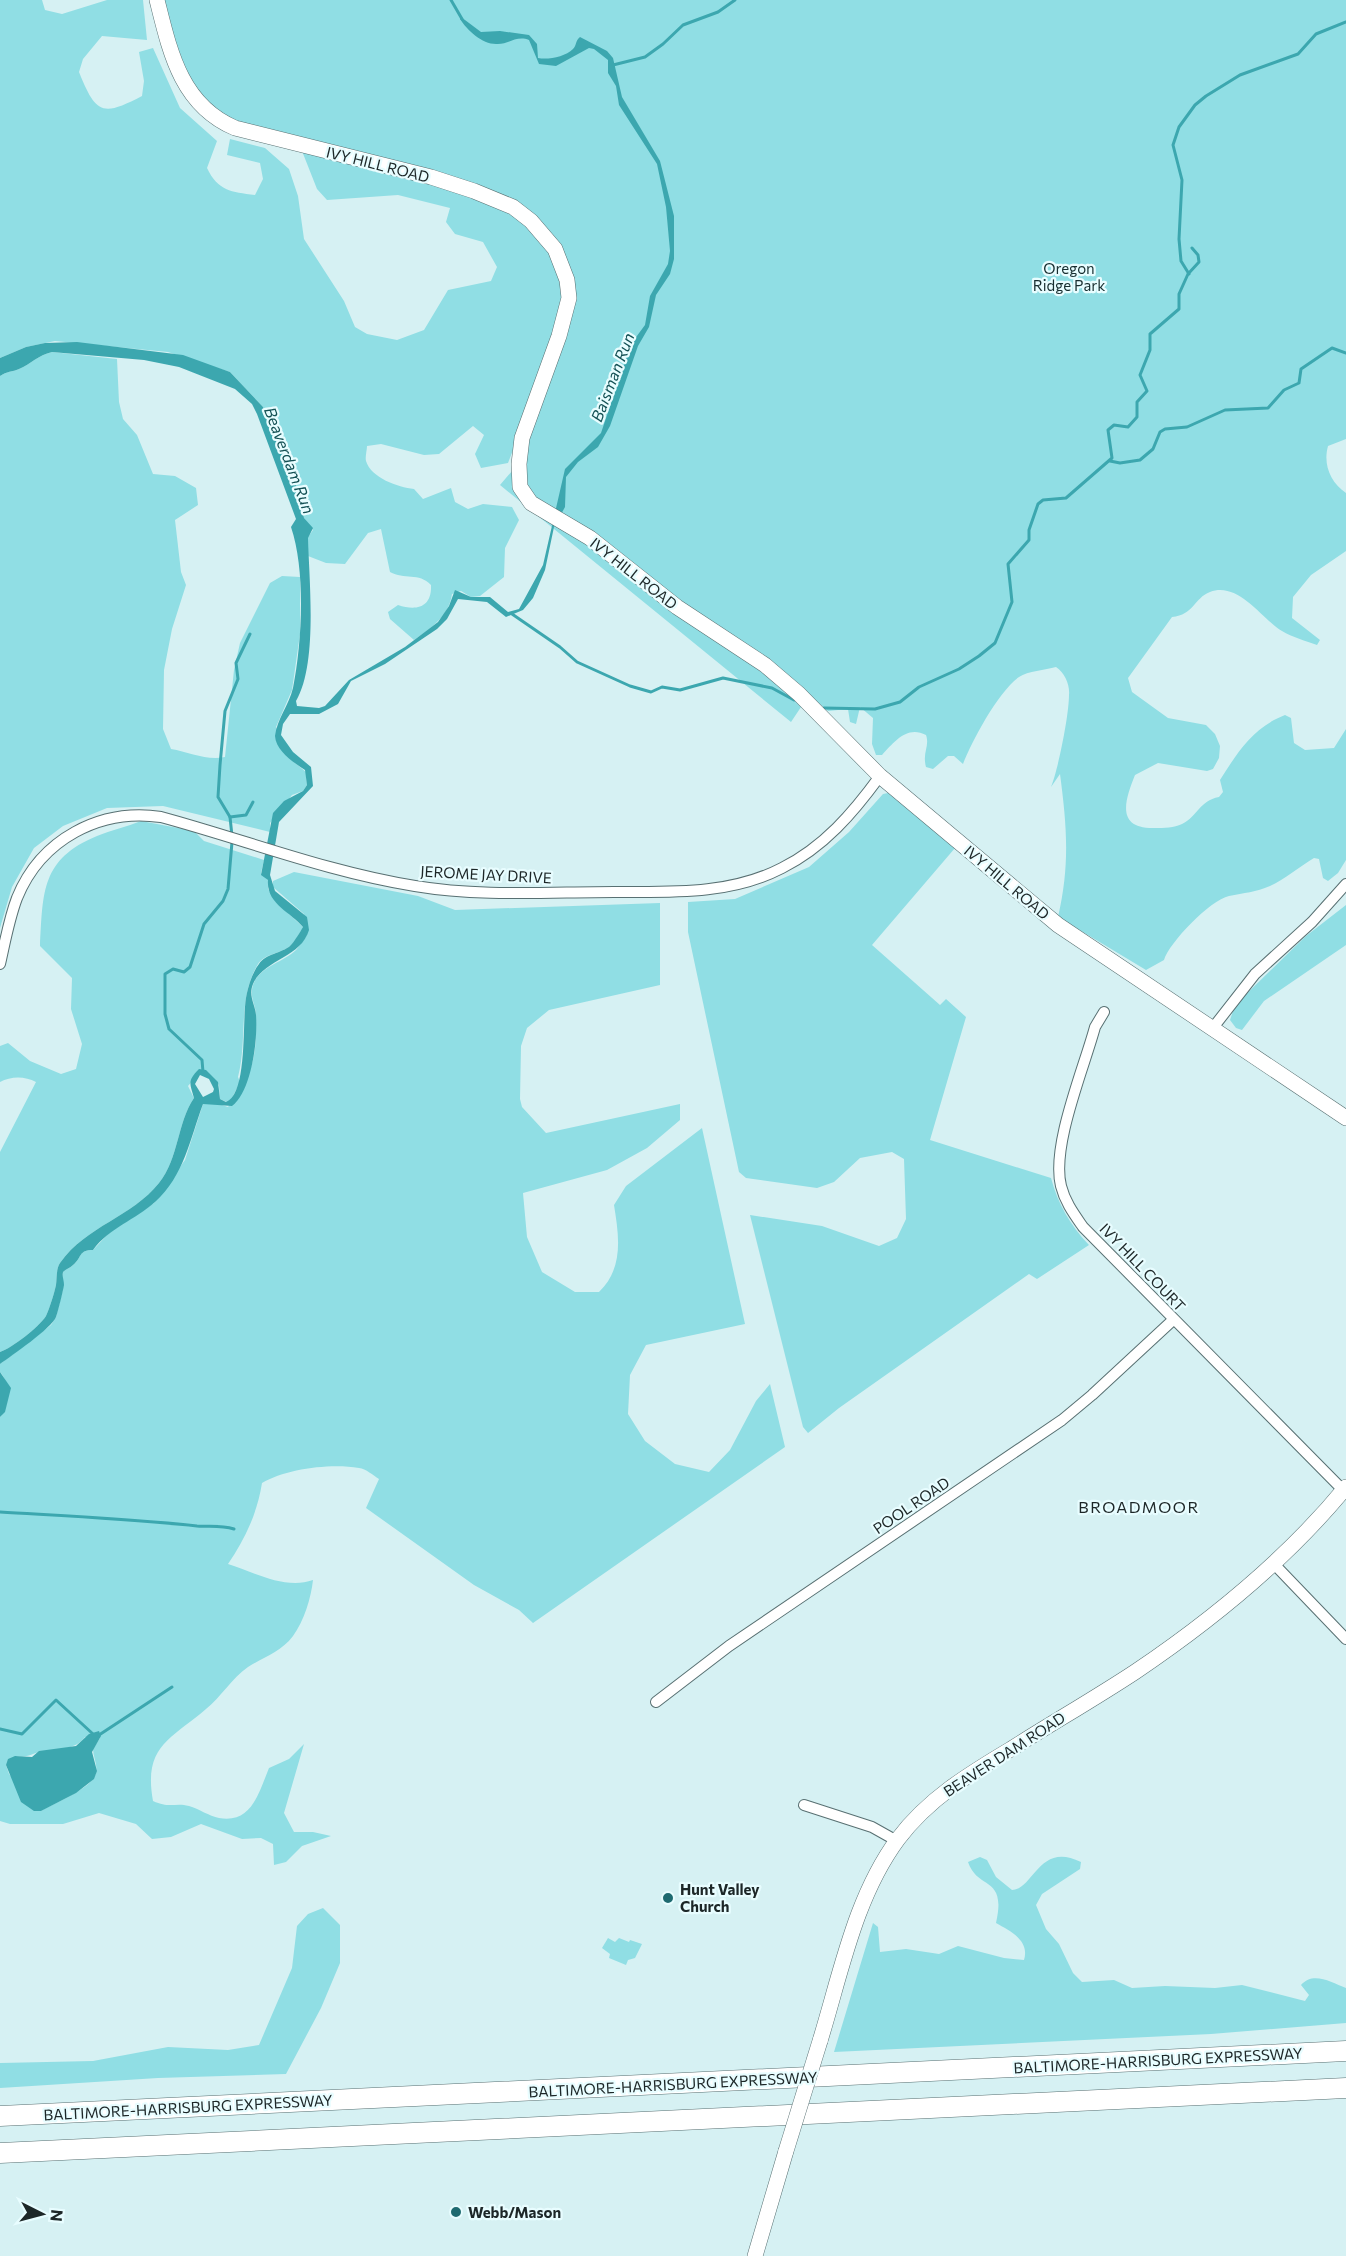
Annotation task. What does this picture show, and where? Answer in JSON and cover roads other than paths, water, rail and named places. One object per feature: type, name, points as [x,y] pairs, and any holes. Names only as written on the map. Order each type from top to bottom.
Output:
[{"type":"highway","name":"BALTIMORE-HARRISBURG EXPRESSWAY","points":[[0,2116],[1346,2051]]},
{"type":"highway","points":[[0,2153],[1346,2088]]},
{"type":"street","name":"IVY HILL ROAD","points":[[157,0],[172,57],[181,78],[192,97],[220,122],[235,128],[474,191],[513,207],[545,235],[562,264],[568,298],[560,336],[522,438],[519,477],[525,496],[590,538],[677,607],[765,665],[799,694],[880,776],[1058,925],[1346,1118]]},
{"type":"street","name":"JEROME JAY DRIVE","points":[[0,964],[11,915],[26,879],[51,848],[67,836],[104,819],[143,814],[210,830],[354,874],[456,890],[706,890],[756,879],[803,856],[841,825],[880,776]]},
{"type":"street","points":[[1212,1029],[1255,974],[1312,922],[1346,884]]},
{"type":"street","name":"IVY HILL COURT","points":[[1104,1012],[1095,1027],[1064,1132],[1060,1152],[1060,1185],[1065,1200],[1083,1227],[1173,1320],[1345,1489]]},
{"type":"street","name":"POOL ROAD","points":[[656,1702],[729,1647],[1053,1426],[1092,1395],[1173,1320]]},
{"type":"street","name":"BEAVER DAM ROAD","points":[[754,2256],[866,1894],[897,1841],[938,1796],[1134,1672],[1214,1614],[1273,1563],[1345,1489]]},
{"type":"street","points":[[1273,1563],[1346,1639]]},
{"type":"street","points":[[804,1804],[872,1827],[897,1841]]},
{"type":"waterway","name":"Baisman Run","points":[[451,0],[462,19]]},
{"type":"waterway","points":[[613,65],[645,57],[683,25],[718,12],[735,0]]},
{"type":"waterway","points":[[1189,274],[1181,261],[1179,239],[1182,180],[1173,145],[1179,127],[1195,105],[1206,96],[1240,75],[1298,54],[1316,34],[1346,22]]},
{"type":"waterway","points":[[824,708],[875,709],[900,702],[919,687],[959,669],[995,643],[1012,602],[1008,564],[1029,540],[1029,530],[1038,504],[1043,500],[1066,498],[1112,458],[1108,430],[1114,425],[1128,427],[1137,417],[1137,402],[1147,391],[1140,375],[1150,350],[1150,334],[1179,309],[1179,294],[1188,274],[1199,262],[1198,255],[1192,248]]},
{"type":"waterway","points":[[1110,461],[1120,463],[1140,460],[1153,449],[1160,432],[1165,429],[1187,427],[1225,410],[1268,408],[1284,390],[1299,383],[1301,369],[1332,348],[1346,353]]},
{"type":"waterway","points":[[512,614],[560,647],[577,662],[630,686],[651,692],[662,687],[680,690],[723,678],[772,688],[794,700]]},
{"type":"waterway","points":[[232,836],[230,817],[218,797],[220,765],[225,711],[238,679],[236,663],[250,634]]},
{"type":"waterway","points":[[230,817],[246,815],[253,802]]},
{"type":"waterway","points":[[203,1072],[202,1060],[169,1029],[165,1014],[165,974],[173,969],[184,972],[190,967],[204,924],[223,901],[228,889],[232,842]]},
{"type":"waterway","points":[[0,1512],[234,1529]]},
{"type":"waterway","points":[[99,1735],[172,1687]]},
{"type":"waterway","points":[[0,1729],[22,1734],[56,1700],[93,1734]]},
{"type":"place","name":"Hunt Valley Church","points":[[668,1898]]},
{"type":"place","name":"Webb/Mason","points":[[456,2212]]},
{"type":"district","name":"BROADMOOR","points":[[1139,1506]]},
{"type":"park label","name":"Oregon Ridge Park","points":[[1069,276]]},
{"type":"water label","name":"Beaverdam Run","points":[[290,460]]}]
